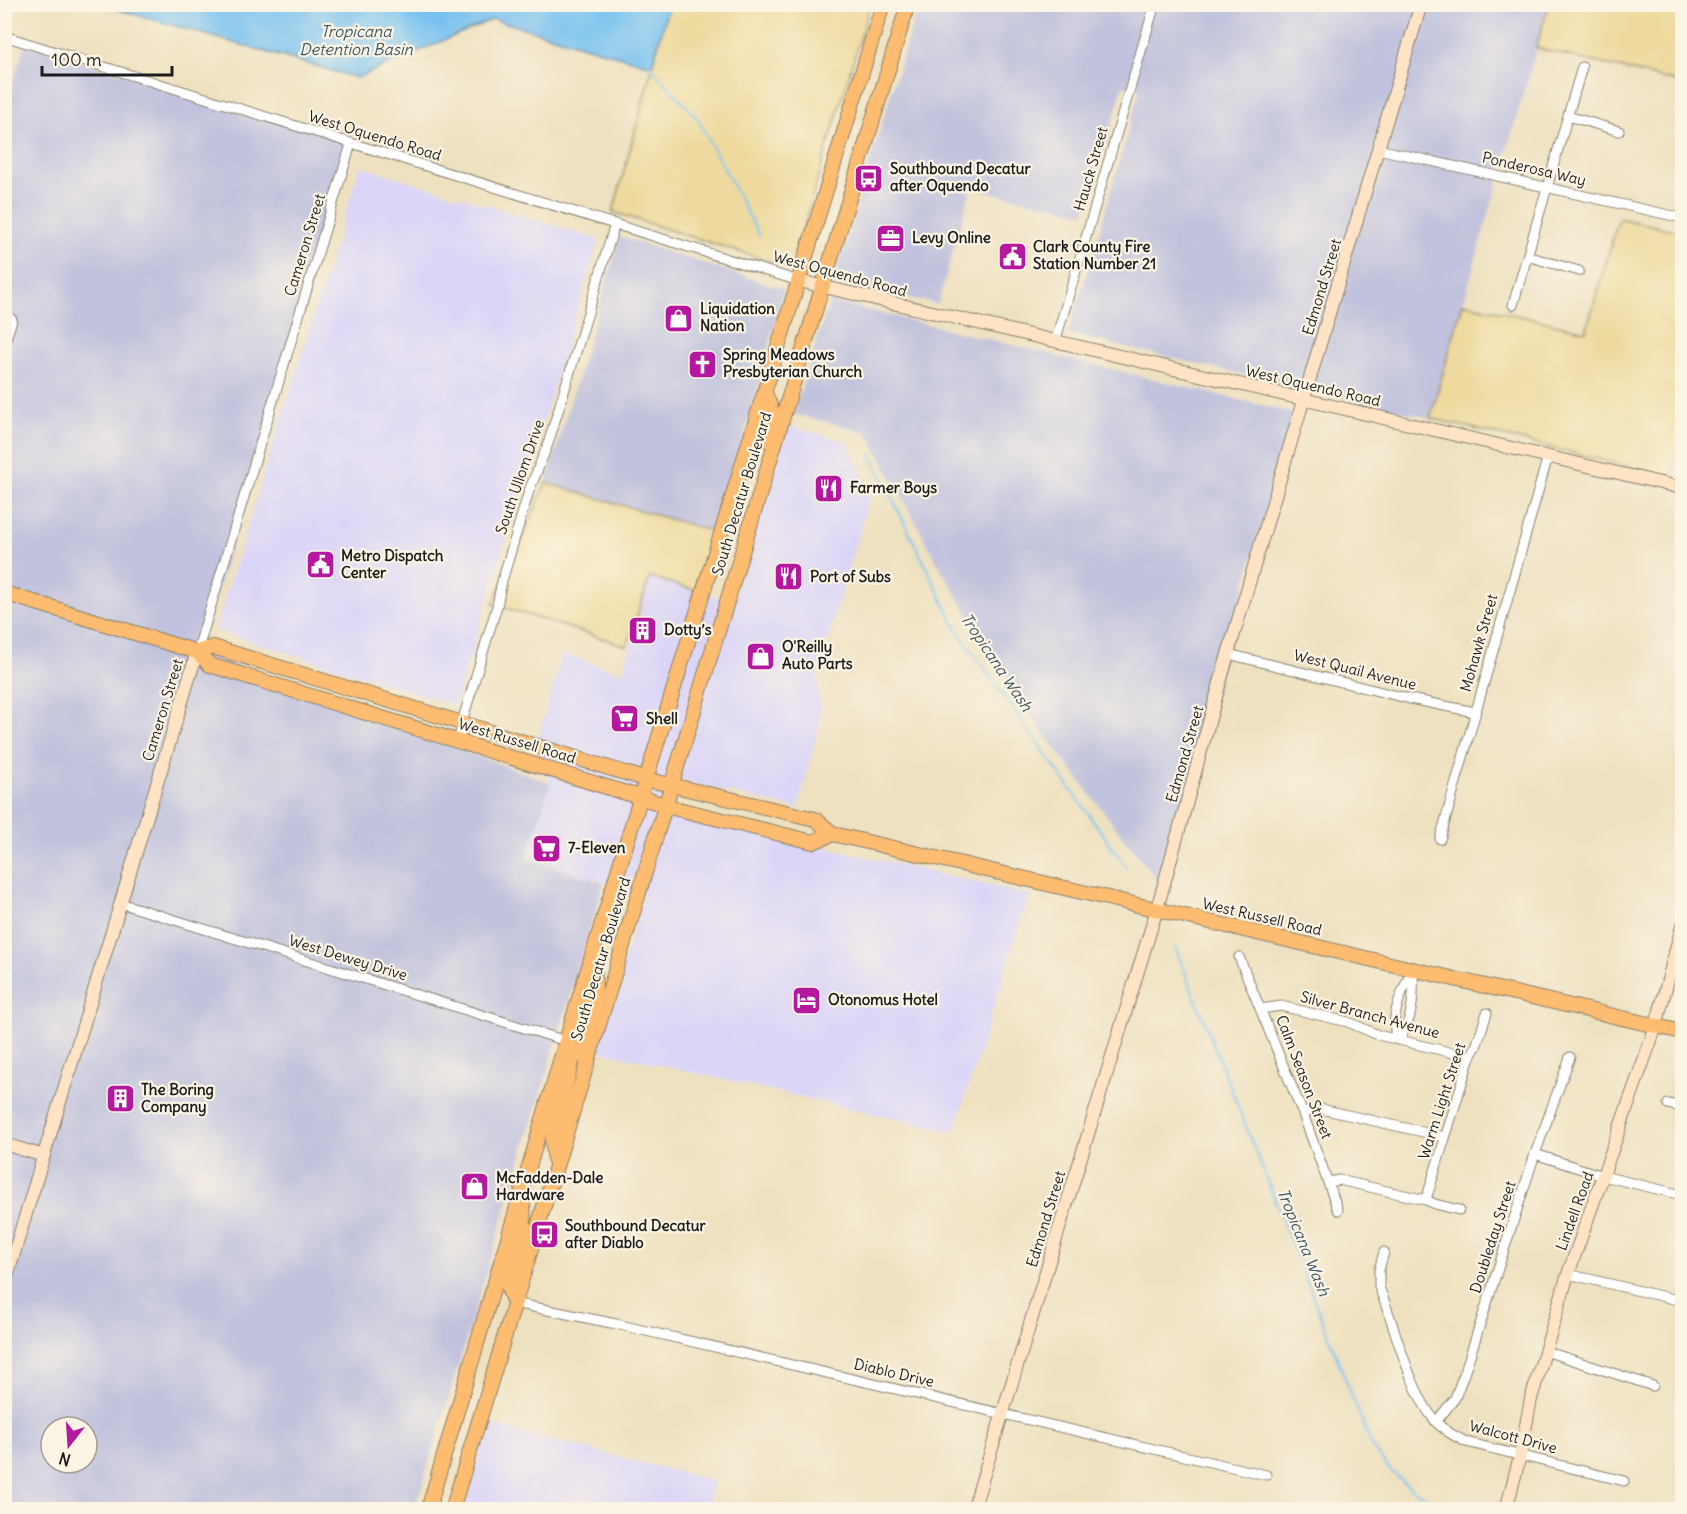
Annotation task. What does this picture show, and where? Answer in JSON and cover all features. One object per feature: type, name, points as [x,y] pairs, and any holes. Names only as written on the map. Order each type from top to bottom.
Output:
[{"type":"main road","name":"South Decatur Boulevard","points":[[428,1509],[645,779],[883,4]]},
{"type":"main road","name":"South Decatur Boulevard","points":[[452,1509],[908,4]]},
{"type":"main road","points":[[765,393],[772,410],[766,436],[769,442],[774,444]]},
{"type":"main road","name":"West Russell Road","points":[[4,593],[197,652],[210,665],[665,804],[813,842],[833,834]]},
{"type":"main road","name":"West Russell Road","points":[[197,652],[213,647],[645,779],[815,819],[833,834],[1683,1032]]},
{"type":"main road","points":[[586,1063],[581,1048],[595,988],[594,948]]},
{"type":"main road","points":[[556,1163],[552,1139],[573,1057],[566,1041]]},
{"type":"main road","points":[[514,1303],[507,1285],[524,1227],[522,1188]]},
{"type":"street","name":"Hauck Street","points":[[1055,342],[1155,4]]},
{"type":"street","name":"Edmond Street","points":[[973,1509],[1157,909],[1228,654],[1420,4]]},
{"type":"street","name":"West Oquendo Road","points":[[4,36],[799,281],[1683,488]]},
{"type":"street","points":[[1513,305],[1582,67]]},
{"type":"street","points":[[1568,116],[1619,131]]},
{"type":"street","name":"Cameron Street","points":[[4,1286],[351,144]]},
{"type":"street","name":"Ponderosa Way","points":[[1378,148],[1683,218]]},
{"type":"street","name":"South Ullom Drive","points":[[459,740],[462,722],[529,490],[548,444],[615,224]]},
{"type":"street","points":[[1527,256],[1579,270]]},
{"type":"street","points":[[4,312],[12,320],[4,345]]},
{"type":"street","name":"Mohawk Street","points":[[1440,839],[1548,456]]},
{"type":"street","name":"West Quail Avenue","points":[[1228,654],[1410,699],[1475,712]]},
{"type":"street","name":"West Dewey Drive","points":[[120,903],[566,1041]]},
{"type":"street","name":"Lindell Road","points":[[1506,1509],[1520,1456],[1531,1399],[1568,1274],[1656,1026],[1683,926]]},
{"type":"street","name":"Calm Season Street","points":[[1239,957],[1303,1114],[1338,1210]]},
{"type":"street","points":[[1397,1040],[1405,1032],[1414,994],[1413,969]]},
{"type":"street","name":"Silver Branch Avenue","points":[[1261,1010],[1281,1006],[1348,1022],[1378,1035],[1470,1057]]},
{"type":"street","name":"Warm Light Street","points":[[1426,1200],[1470,1057],[1476,1047],[1487,1013]]},
{"type":"street","name":"Doubleday Street","points":[[1436,1422],[1455,1398],[1464,1374],[1535,1154],[1570,1057]]},
{"type":"street","points":[[1668,1104],[1683,1107]]},
{"type":"street","points":[[1303,1114],[1317,1108],[1445,1137]]},
{"type":"street","points":[[4,1144],[44,1156]]},
{"type":"street","points":[[1535,1154],[1603,1176],[1683,1195]]},
{"type":"street","points":[[1329,1182],[1339,1180],[1459,1210]]},
{"type":"street","name":"Walcott Drive","points":[[1384,1252],[1379,1269],[1379,1287],[1415,1387],[1436,1422],[1455,1437],[1466,1442],[1624,1481]]},
{"type":"street","points":[[1568,1274],[1683,1301]]},
{"type":"street","name":"Diablo Drive","points":[[514,1303],[1266,1475]]},
{"type":"street","points":[[1545,1352],[1653,1386]]},
{"type":"shaded area","points":[[918,5],[1549,5],[1430,418],[1068,334],[1140,89],[1123,86],[1085,213],[971,188],[938,304],[845,284],[836,273]]},
{"type":"shaded area","points":[[25,44],[351,144],[199,651],[550,783],[527,858],[604,883],[415,1509],[5,1510],[4,110]]},
{"type":"shaded area","points":[[360,166],[599,240],[455,705],[215,630]]},
{"type":"shaded area","points":[[620,237],[784,289],[715,532],[546,483]]},
{"type":"shaded area","points":[[830,301],[1293,413],[1161,886],[1031,717],[942,571],[867,432],[793,414]]},
{"type":"shaded area","points":[[788,425],[847,442],[871,492],[818,671],[820,721],[798,809],[678,780],[670,811],[1029,895],[954,1132],[595,1050],[644,896],[528,857],[550,783],[537,741],[562,654],[623,673],[650,577],[733,601]]},
{"type":"shaded area","points":[[488,1424],[714,1481],[706,1509],[463,1509]]},
{"type":"sand","points":[[669,5],[870,5],[791,268],[613,212]]},
{"type":"sand","points":[[1549,5],[1682,5],[1682,83],[1536,48]]},
{"type":"sand","points":[[1619,218],[1682,232],[1682,442],[1672,477],[1430,418],[1463,303],[1586,331]]},
{"type":"sand","points":[[546,483],[715,532],[697,591],[650,577],[627,646],[493,604]]},
{"type":"water","name":"Tropicana Detention Basin","points":[[669,4],[652,66],[493,19],[357,78],[102,5]]},
{"type":"waterway","points":[[649,65],[697,118],[759,235]]},
{"type":"waterway","name":"Tropicana Wash","points":[[871,455],[958,632],[1127,868]]},
{"type":"waterway","name":"Tropicana Wash","points":[[1175,947],[1371,1444],[1387,1467],[1406,1485],[1417,1493],[1456,1510]]},
{"type":"place","name":"Southbound Decatur after Oquendo","points":[[869,178]]},
{"type":"place","name":"Levy Online","points":[[891,238]]},
{"type":"place","name":"Clark County Fire Station Number 21","points":[[1012,256]]},
{"type":"place","name":"Liquidation Nation","points":[[679,318]]},
{"type":"place","name":"Spring Meadows Presbyterian Church","points":[[702,364]]},
{"type":"place","name":"Farmer Boys","points":[[829,488]]},
{"type":"place","name":"Metro Dispatch Center","points":[[320,565]]},
{"type":"place","name":"Port of Subs","points":[[789,577]]},
{"type":"place","name":"Dotty’s","points":[[643,630]]},
{"type":"place","name":"O'Reilly Auto Parts","points":[[761,656]]},
{"type":"place","name":"Shell","points":[[625,719]]},
{"type":"place","name":"7-Eleven","points":[[547,848]]},
{"type":"place","name":"Otonomus Hotel","points":[[807,1000]]},
{"type":"place","name":"The Boring Company","points":[[120,1099]]},
{"type":"place","name":"McFadden-Dale Hardware","points":[[475,1187]]},
{"type":"place","name":"Southbound Decatur after Diablo","points":[[544,1235]]}]
